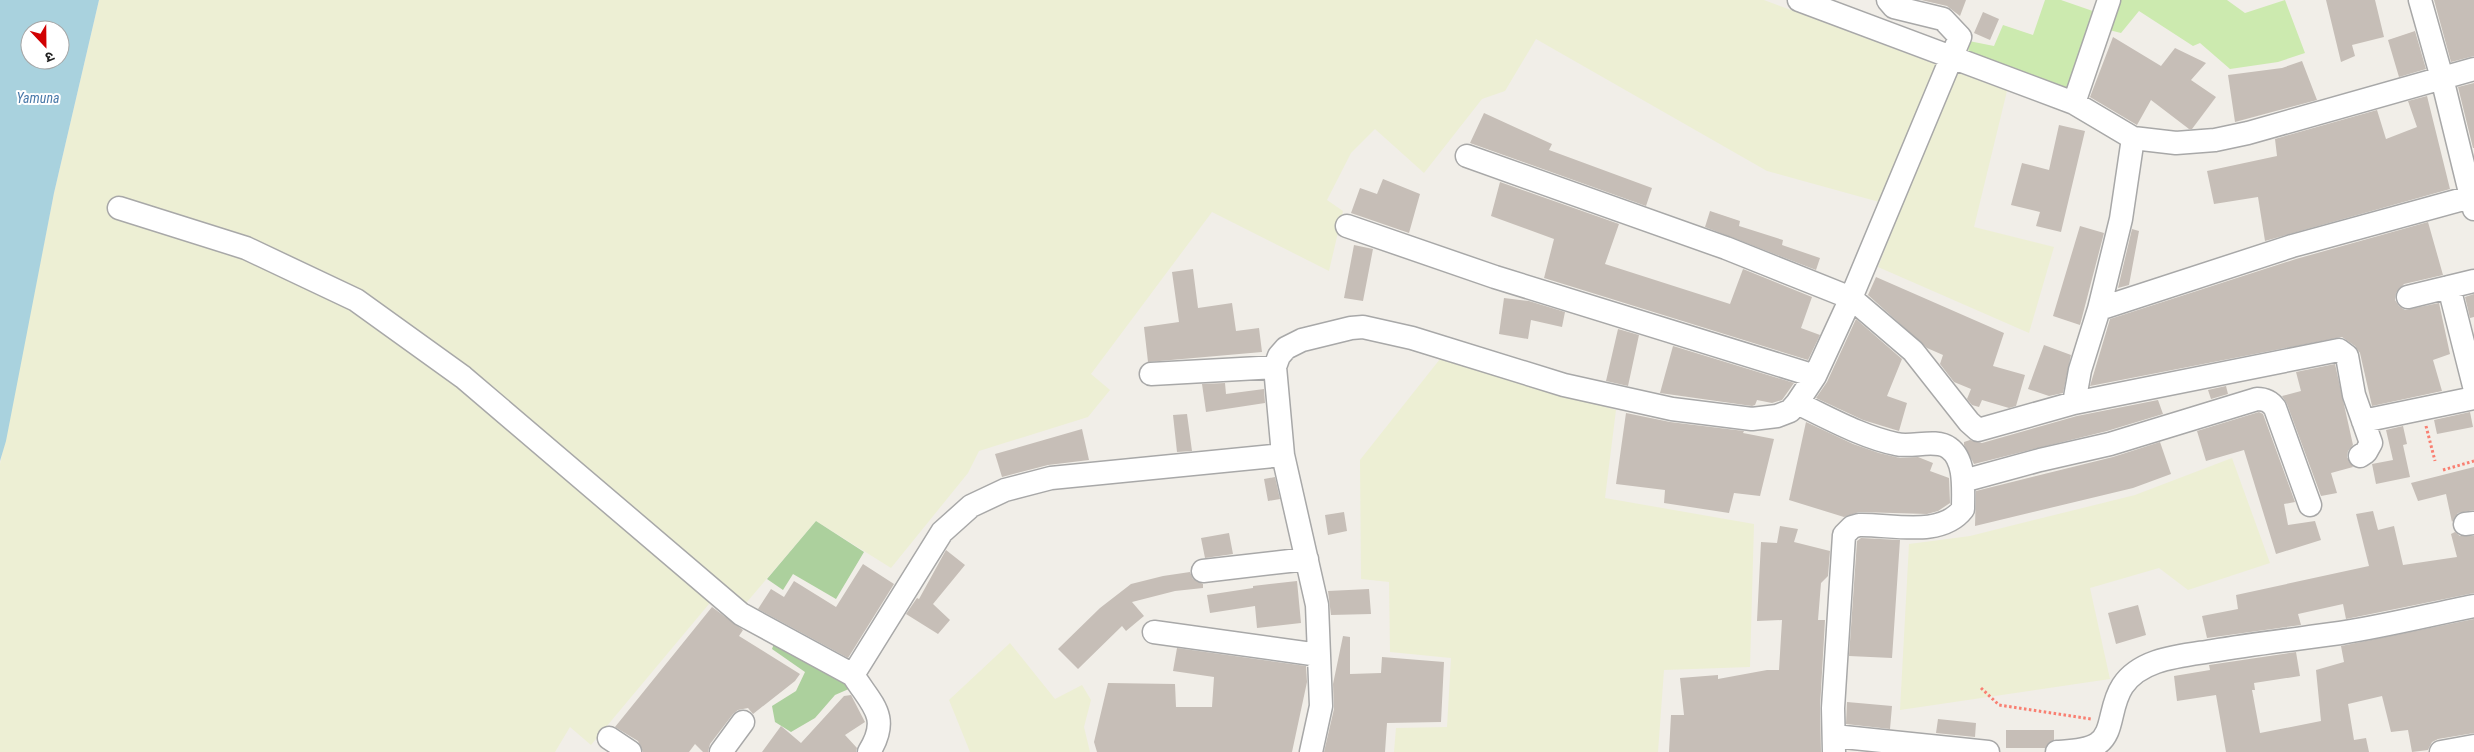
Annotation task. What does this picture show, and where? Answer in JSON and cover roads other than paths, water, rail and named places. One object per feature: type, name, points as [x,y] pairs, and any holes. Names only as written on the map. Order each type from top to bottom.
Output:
[{"type":"street","points":[[1798,0],[2074,103],[2133,138],[2176,143],[2215,140],[2281,125],[2474,70]]},
{"type":"street","points":[[1311,752],[1321,706],[1317,604],[1283,455],[1275,367],[1279,356],[1286,348],[1302,340],[1351,328],[1363,327],[1412,338],[1564,385],[1672,409],[1752,419],[1777,416],[1790,411],[1798,404],[1815,376],[1850,298],[1960,37],[1943,19],[1894,7],[1888,0]]},
{"type":"street","points":[[2074,103],[2109,0]]},
{"type":"street","points":[[2099,309],[2292,246],[2473,200],[2420,0]]},
{"type":"street","points":[[2074,402],[2080,370],[2099,309],[2121,219],[2133,138]]},
{"type":"street","points":[[1467,156],[1726,248],[1850,298],[1913,351],[1974,427],[1984,429],[2074,402],[2339,350],[2347,356],[2354,395],[2371,443],[2366,452],[2360,456]]},
{"type":"street","points":[[119,208],[246,248],[356,300],[463,377],[741,614],[853,675],[879,715],[880,728],[869,752]]},
{"type":"street","points":[[1346,226],[1495,277],[1815,376]]},
{"type":"street","points":[[2408,298],[2474,281]]},
{"type":"street","points":[[2449,287],[2474,386]]},
{"type":"street","points":[[1151,374],[1275,367]]},
{"type":"street","points":[[2363,421],[2474,398]]},
{"type":"street","points":[[1963,481],[2040,460],[2110,444],[2257,399],[2263,399],[2271,402],[2275,408],[2310,505]]},
{"type":"street","points":[[1798,404],[1883,441],[1898,445],[1939,444],[1947,447],[1954,453],[1963,481],[1963,509],[1948,523],[1917,526],[1859,525],[1852,527],[1844,535],[1833,708],[1834,744],[1988,752]]},
{"type":"street","points":[[1947,447],[1974,427]]},
{"type":"street","points":[[853,675],[942,532],[971,506],[1005,490],[1051,478],[1283,455]]},
{"type":"street","points":[[1203,572],[1307,559]]},
{"type":"street","points":[[2057,752],[2081,750],[2099,742],[2106,734],[2122,686],[2132,674],[2157,661],[2261,643],[2341,632],[2474,606]]},
{"type":"street","points":[[1154,632],[1319,655]]},
{"type":"street","points":[[721,752],[743,722]]},
{"type":"street","points":[[609,738],[630,752]]},
{"type":"street","points":[[2444,752],[2474,746]]},
{"type":"water","name":"Yamuna","points":[[0,0],[99,0],[54,193],[6,441],[0,461]]}]
